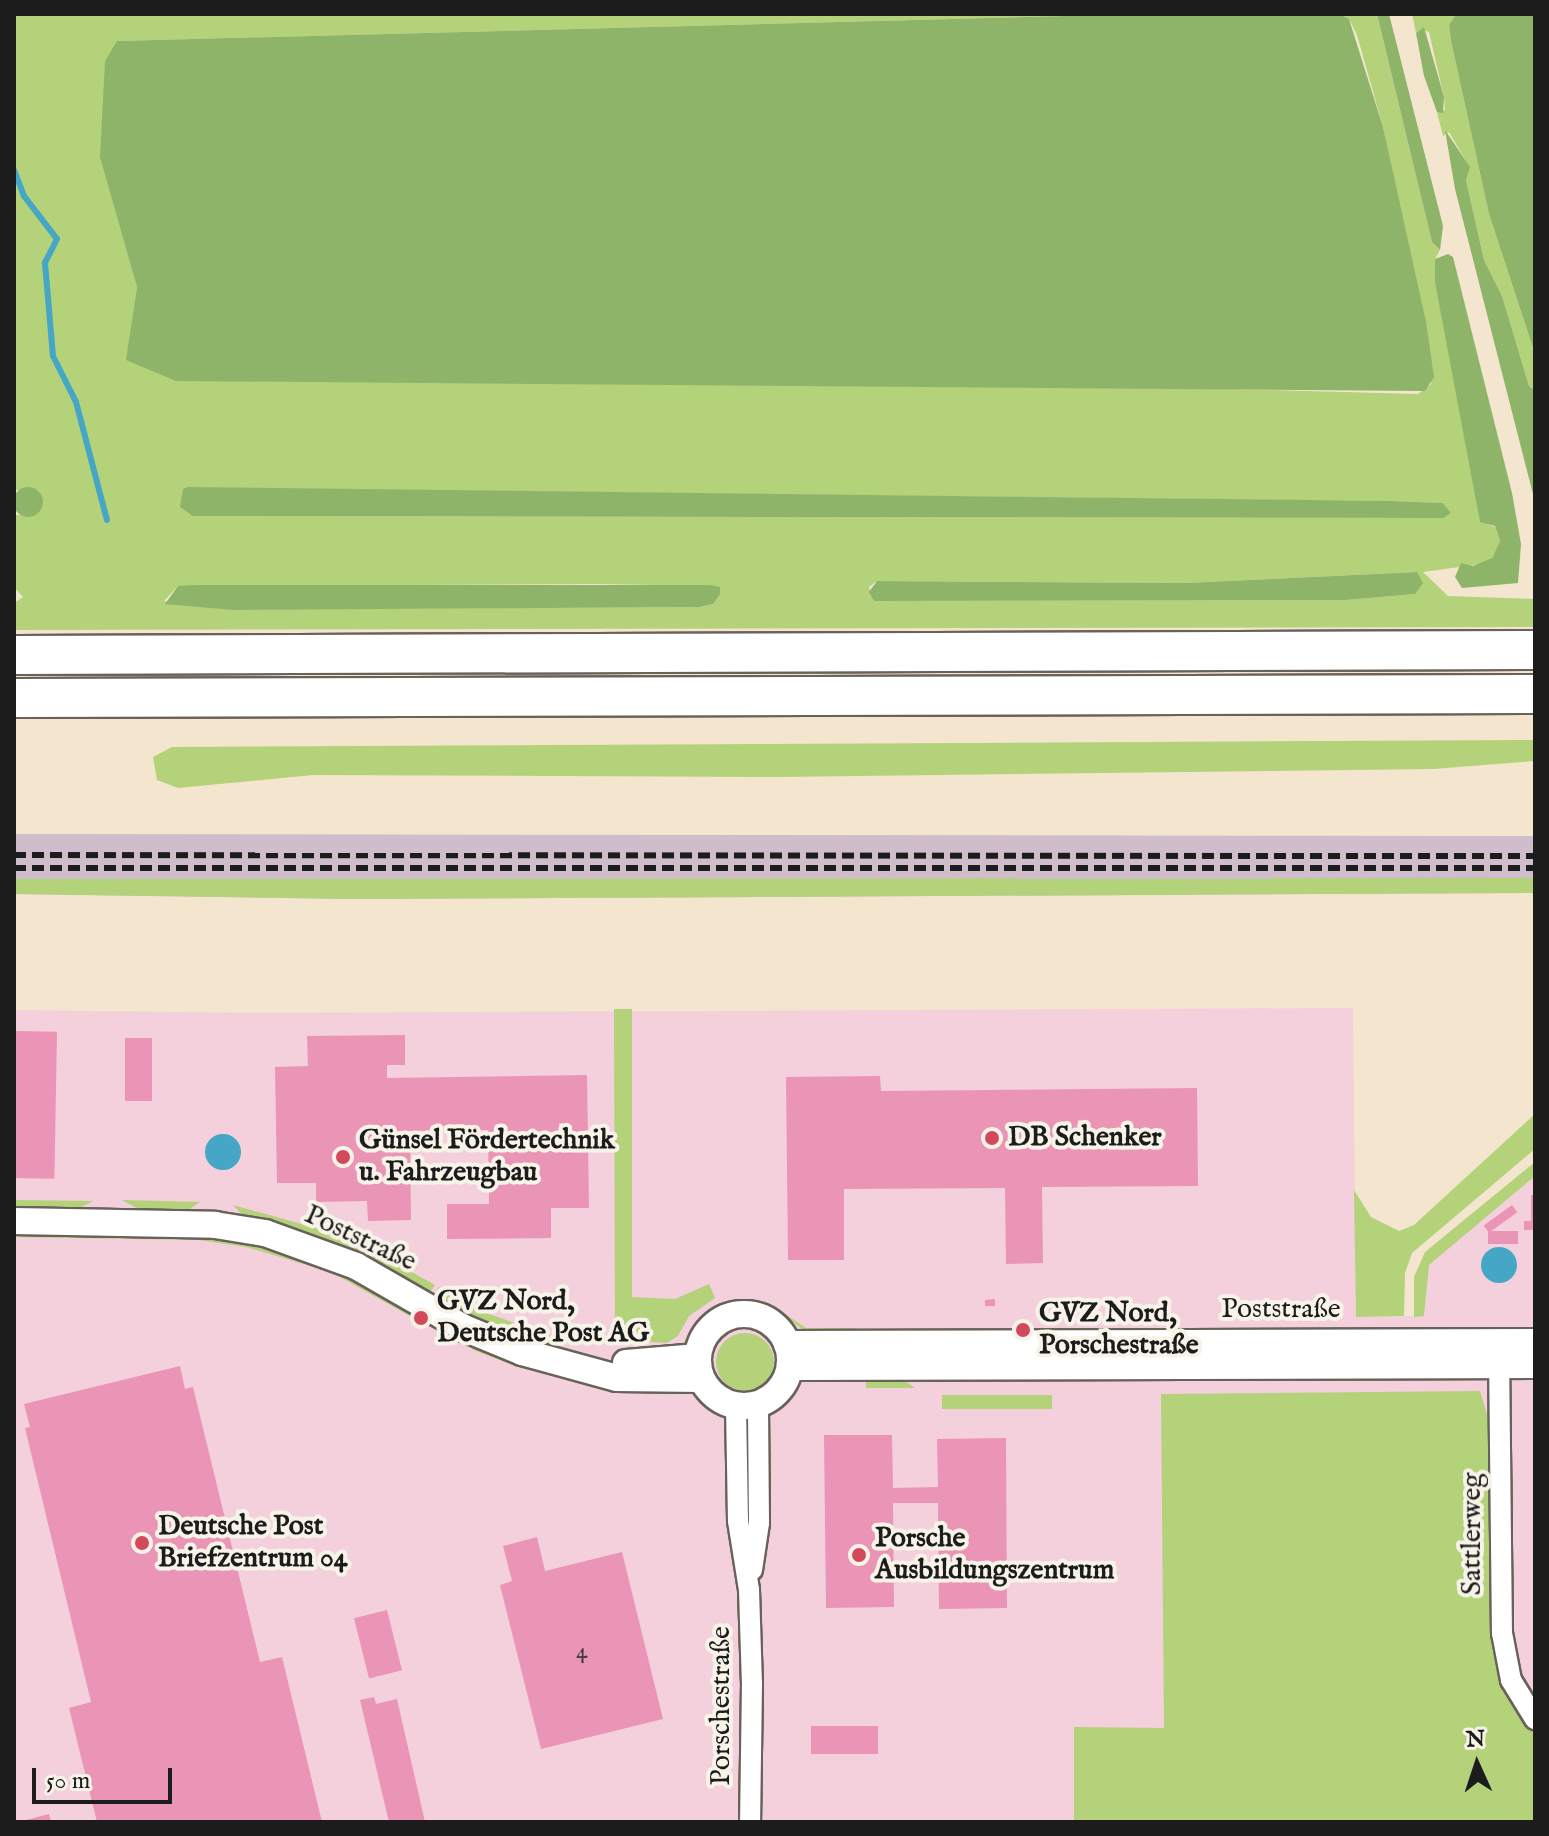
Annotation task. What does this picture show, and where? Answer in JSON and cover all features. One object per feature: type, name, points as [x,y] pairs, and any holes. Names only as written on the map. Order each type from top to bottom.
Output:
[{"type":"highway","points":[[14,655],[1535,650]]},
{"type":"highway","points":[[14,698],[1535,694]]},
{"type":"street","name":"Poststraße","points":[[14,1221],[181,1223],[265,1233],[356,1266],[480,1335],[570,1365],[699,1368]]},
{"type":"street","points":[[739,1315],[773,1325],[788,1356],[779,1390],[747,1405],[721,1400],[699,1368],[712,1327],[739,1315]]},
{"type":"street","name":"Poststraße","points":[[788,1356],[1499,1353],[1535,1342]]},
{"type":"street","name":"Poststraße","points":[[1499,1353],[1535,1365]]},
{"type":"street","name":"Sattlerweg","points":[[1499,1353],[1504,1659],[1520,1700],[1535,1719]]},
{"type":"street","name":"Porschestraße","points":[[747,1405],[738,1521],[749,1590],[750,1822]]},
{"type":"shaded area","points":[[14,834],[1535,836],[1535,893],[352,899],[14,894]]},
{"type":"shaded area","points":[[1353,1008],[1356,1317],[1424,1316],[1428,1265],[1535,1176],[1535,1822],[14,1822],[14,1010],[262,1013]]},
{"type":"green space","points":[[14,14],[1143,14],[117,41],[125,239],[137,287],[127,360],[1418,394],[1431,384],[1383,127],[1357,35],[1349,19],[1339,14],[1377,14],[1432,242],[1440,250],[1435,259],[1480,521],[1495,527],[1500,541],[1492,558],[1481,564],[1423,572],[1448,596],[1535,599],[1535,627],[14,630],[14,603],[23,597],[14,587],[14,515],[32,515],[35,490],[14,490]],"holes":[[[292,489],[1392,501],[1443,503],[1451,513],[1444,518],[194,516]],[[1417,572],[1415,594],[1346,600],[874,601],[869,587],[877,581],[1185,583]],[[596,584],[716,586],[713,604],[700,607],[342,609],[164,601],[178,586]]]},
{"type":"green space","points":[[1143,14],[1339,14],[1349,19],[1383,127],[1426,322],[1434,377],[1425,391],[176,381],[126,360],[137,287],[100,157],[105,61],[117,41]]},
{"type":"green space","points":[[1377,14],[1389,14],[1443,226],[1440,250],[1432,242]]},
{"type":"green space","points":[[1412,14],[1456,14],[1449,25],[1451,41],[1489,214],[1535,354],[1535,391],[1529,386],[1502,296],[1484,260],[1466,180],[1467,163],[1449,132],[1443,136],[1437,112],[1445,110],[1444,97],[1429,32],[1421,29],[1416,33]]},
{"type":"green space","points":[[1456,14],[1535,14],[1535,354],[1489,214],[1451,41],[1449,25]]},
{"type":"green space","points":[[1424,27],[1444,97],[1443,113],[1437,112],[1424,76],[1416,33]]},
{"type":"green space","points":[[1445,130],[1470,167],[1466,180],[1484,260],[1502,296],[1529,386],[1535,391],[1535,502],[1455,189]]},
{"type":"green space","points":[[1448,254],[1453,257],[1512,493],[1521,544],[1518,583],[1462,588],[1455,577],[1461,563],[1473,566],[1492,558],[1500,541],[1495,526],[1480,522],[1435,282],[1435,259]]},
{"type":"green space","points":[[28,487],[39,491],[43,502],[39,513],[28,517],[17,513],[13,502],[17,491]]},
{"type":"green space","points":[[183,489],[1392,501],[1443,503],[1451,513],[1444,518],[193,516],[180,507]]},
{"type":"green space","points":[[1417,572],[1423,583],[1415,594],[1346,600],[874,601],[869,592],[877,581],[1185,583]]},
{"type":"green space","points":[[710,585],[720,587],[720,594],[713,604],[700,607],[234,610],[165,604],[178,586]]},
{"type":"green space","points":[[1535,740],[1535,761],[1433,769],[778,777],[313,775],[178,788],[157,780],[153,757],[172,747]]},
{"type":"green space","points":[[1535,878],[1535,893],[352,899],[14,894],[14,879]]},
{"type":"green space","points":[[614,1009],[632,1009],[632,1297],[675,1299],[709,1284],[715,1298],[689,1316],[678,1336],[667,1343],[615,1340]]},
{"type":"green space","points":[[1535,1114],[1535,1149],[1412,1253],[1405,1273],[1404,1316],[1356,1317],[1354,1190],[1371,1217],[1399,1231],[1414,1225]]},
{"type":"green space","points":[[1535,1162],[1535,1176],[1429,1265],[1424,1316],[1414,1317],[1414,1277],[1425,1252]]},
{"type":"green space","points":[[14,1200],[93,1201],[74,1211],[14,1210]]},
{"type":"green space","points":[[122,1200],[200,1202],[185,1212],[144,1212]]},
{"type":"green space","points":[[233,1205],[348,1237],[435,1285],[428,1295],[342,1247],[247,1220]]},
{"type":"green space","points":[[14,1231],[163,1233],[248,1241],[334,1267],[420,1315],[417,1320],[331,1272],[246,1247],[198,1240],[14,1237]]},
{"type":"green space","points":[[439,1287],[483,1312],[558,1338],[546,1346],[497,1331],[432,1298]]},
{"type":"green space","points":[[734,1299],[767,1302],[806,1328],[855,1328],[855,1334],[807,1333],[780,1312],[744,1302],[711,1312],[679,1349],[700,1318]]},
{"type":"green space","points":[[745,1333],[756,1335],[765,1342],[772,1351],[772,1373],[765,1382],[756,1389],[745,1391],[734,1389],[725,1382],[718,1373],[716,1362],[718,1351],[725,1342],[734,1335]]},
{"type":"green space","points":[[480,1346],[623,1388],[521,1368],[471,1349]]},
{"type":"green space","points":[[866,1372],[895,1373],[915,1388],[866,1388]]},
{"type":"green space","points":[[1480,1391],[1492,1431],[1495,1656],[1517,1711],[1535,1733],[1535,1822],[1074,1822],[1074,1727],[1164,1728],[1161,1394]]},
{"type":"green space","points":[[942,1395],[1052,1395],[1052,1409],[942,1409]]},
{"type":"water","points":[[223,1134],[235,1140],[241,1152],[235,1164],[223,1170],[211,1164],[205,1152],[211,1140]]},
{"type":"water","points":[[1499,1247],[1511,1253],[1517,1265],[1511,1277],[1499,1283],[1487,1277],[1481,1265],[1487,1253]]},
{"type":"building","points":[[14,1031],[57,1032],[54,1179],[14,1178]]},
{"type":"building","name":"Günsel Fördertechnik u. Fahrzeugbau","points":[[405,1035],[405,1065],[387,1065],[387,1078],[587,1075],[589,1208],[551,1208],[551,1238],[447,1239],[447,1204],[489,1204],[488,1130],[410,1131],[411,1220],[368,1221],[367,1201],[316,1202],[316,1183],[277,1183],[275,1067],[308,1066],[307,1036]]},
{"type":"building","points":[[125,1038],[152,1038],[152,1101],[125,1101]]},
{"type":"building","name":"DB Schenker","points":[[880,1076],[881,1091],[1197,1088],[1198,1186],[1042,1187],[1043,1263],[1006,1264],[1005,1188],[844,1189],[844,1260],[788,1260],[786,1077]]},
{"type":"building","points":[[1531,1195],[1535,1195],[1535,1230],[1524,1230],[1524,1221],[1531,1221]]},
{"type":"building","points":[[1512,1205],[1517,1212],[1489,1233],[1484,1226]]},
{"type":"building","points":[[1488,1231],[1518,1231],[1518,1244],[1488,1244]]},
{"type":"building","points":[[995,1299],[995,1306],[985,1306],[985,1300]]},
{"type":"building","name":"Deutsche Post Briefzentrum 04","points":[[180,1366],[185,1389],[193,1387],[260,1662],[282,1657],[322,1822],[97,1822],[69,1708],[91,1702],[25,1428],[30,1427],[24,1404]]},
{"type":"building","points":[[824,1435],[892,1435],[893,1488],[938,1487],[937,1439],[1006,1438],[1007,1608],[939,1609],[938,1503],[893,1503],[894,1607],[826,1608]]},
{"type":"building","points":[[537,1537],[545,1571],[622,1552],[663,1719],[541,1749],[500,1585],[512,1581],[503,1546]]},
{"type":"building","points":[[387,1610],[402,1670],[369,1678],[354,1618]]},
{"type":"building","points":[[374,1697],[376,1704],[397,1699],[425,1822],[389,1822],[360,1700]]},
{"type":"building","points":[[811,1726],[878,1726],[878,1754],[811,1754]]},
{"type":"building","points":[[49,1814],[51,1822],[22,1822],[22,1821]]},
{"type":"waterway","points":[[14,170],[24,196],[57,239],[45,263],[53,356],[76,402],[107,520]]},
{"type":"railway","points":[[14,855],[1535,856]]},
{"type":"railway","points":[[14,868],[1535,868]]},
{"type":"place","name":"DB Schenker","points":[[992,1138]]},
{"type":"place","name":"Günsel Fördertechnik u. Fahrzeugbau","points":[[343,1157]]},
{"type":"place","name":"GVZ Nord, Deutsche Post AG","points":[[421,1318]]},
{"type":"place","name":"GVZ Nord, Porschestraße","points":[[1023,1330]]},
{"type":"place","name":"Deutsche Post Briefzentrum 04","points":[[142,1543]]},
{"type":"place","name":"Porsche Ausbildungszentrum","points":[[859,1555]]}]
